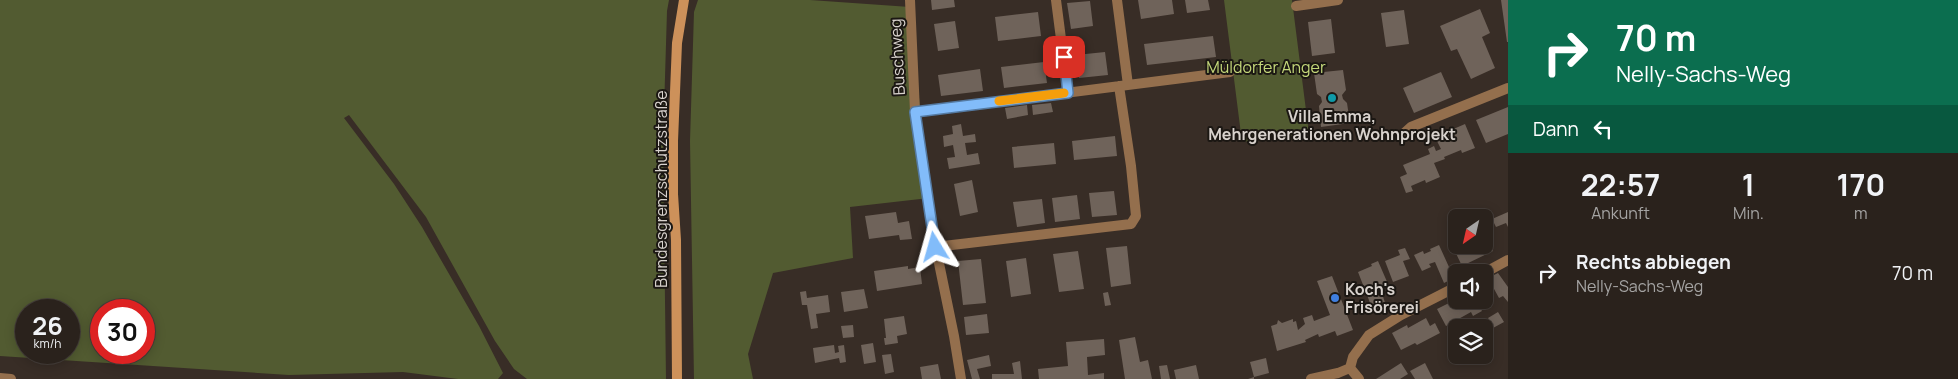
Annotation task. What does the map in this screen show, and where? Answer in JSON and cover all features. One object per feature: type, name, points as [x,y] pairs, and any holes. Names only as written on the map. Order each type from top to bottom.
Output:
[{"type":"street","name":"Bundesgrenzschutzstraße","points":[[677,379],[673,141],[676,43],[684,0]]},
{"type":"street","name":"Buschweg","points":[[910,0],[915,112],[935,247],[961,379]]},
{"type":"street","points":[[1056,0],[1068,93]]},
{"type":"street","points":[[935,247],[1130,224],[1136,216],[1117,0]]},
{"type":"street","points":[[1296,6],[1338,0]]},
{"type":"street","points":[[915,112],[1230,72]]},
{"type":"street","points":[[1400,137],[1411,127],[1508,88]]},
{"type":"street","points":[[1493,268],[1508,260]]},
{"type":"street","points":[[1350,368],[1353,356],[1368,335],[1401,315],[1448,291]]},
{"type":"street","points":[[1311,379],[1338,373],[1350,368]]},
{"type":"street","points":[[1350,368],[1359,379]]},
{"type":"street","points":[[0,378],[11,379]]},
{"type":"green space","points":[[0,0],[669,0],[667,11],[663,143],[666,379],[527,379],[514,369],[495,341],[426,217],[349,115],[344,118],[394,184],[422,227],[479,326],[503,373],[498,379],[458,379],[403,372],[289,375],[122,364],[155,364],[155,299],[90,299],[90,362],[80,361],[80,299],[15,299],[15,357],[0,356]]},
{"type":"green space","points":[[698,0],[810,0],[910,7],[929,198],[850,207],[853,258],[773,273],[748,354],[753,379],[694,379],[690,141],[694,12]]},
{"type":"green space","name":"Müldorfer Anger","points":[[1224,0],[1292,0],[1309,134],[1242,142]]},
{"type":"building","points":[[931,0],[954,0],[955,7],[932,10]]},
{"type":"building","points":[[1138,0],[1172,0],[1174,14],[1141,19]]},
{"type":"building","points":[[1185,0],[1208,0],[1210,10],[1187,13]]},
{"type":"building","points":[[1501,0],[1508,0],[1508,42],[1507,42]]},
{"type":"building","points":[[1090,1],[1093,26],[1071,29],[1067,3]]},
{"type":"building","points":[[1480,9],[1490,33],[1482,37],[1495,68],[1471,79],[1457,49],[1451,51],[1440,26]]},
{"type":"building","points":[[1404,10],[1409,44],[1386,47],[1381,13]]},
{"type":"building","points":[[1038,12],[1041,36],[998,41],[995,17]]},
{"type":"building","points":[[1331,19],[1335,53],[1312,56],[1308,22]]},
{"type":"building","points":[[955,21],[959,48],[938,51],[934,24]]},
{"type":"building","points":[[1213,36],[1216,57],[1147,65],[1144,44]]},
{"type":"building","points":[[1105,52],[1108,75],[1079,78],[1076,55]]},
{"type":"building","points":[[1044,62],[1047,83],[1004,88],[1001,67]]},
{"type":"building","points":[[980,69],[983,91],[941,96],[938,75]]},
{"type":"building","name":"Villa Emma, Mehrgenerationen Wohnprojekt","points":[[1343,70],[1346,90],[1342,95],[1347,103],[1350,123],[1321,127],[1319,106],[1322,102],[1321,97],[1317,94],[1314,73]]},
{"type":"building","points":[[1441,72],[1452,97],[1414,113],[1403,88]]},
{"type":"building","points":[[1051,103],[1053,112],[1033,115],[1032,105]]},
{"type":"building","points":[[1027,105],[1028,115],[1007,119],[1005,108]]},
{"type":"building","points":[[1508,107],[1508,134],[1486,143],[1476,120]]},
{"type":"building","points":[[961,124],[963,136],[975,134],[976,142],[965,143],[967,155],[978,153],[980,164],[949,169],[947,158],[955,157],[953,145],[944,147],[943,136],[953,134],[952,126]]},
{"type":"building","points":[[1465,124],[1475,148],[1462,153],[1461,150],[1434,163],[1440,177],[1426,183],[1425,180],[1411,186],[1413,191],[1406,193],[1400,177],[1407,174],[1403,165],[1430,154],[1428,149],[1434,146],[1436,151],[1441,149],[1435,137]]},
{"type":"building","points":[[1115,136],[1117,156],[1074,160],[1072,141]]},
{"type":"building","points":[[1054,143],[1056,164],[1014,168],[1012,147]]},
{"type":"building","points":[[972,180],[978,212],[960,216],[954,184]]},
{"type":"building","points":[[1114,191],[1117,215],[1092,217],[1089,193]]},
{"type":"building","points":[[1077,195],[1080,219],[1055,222],[1052,198]]},
{"type":"building","points":[[1042,199],[1045,223],[1017,227],[1013,202]]},
{"type":"building","points":[[896,212],[898,223],[909,221],[912,239],[900,240],[899,235],[869,239],[865,216]]},
{"type":"building","points":[[1508,212],[1508,227],[1506,223],[1496,227],[1493,219]]},
{"type":"building","points":[[1439,245],[1448,265],[1448,281],[1444,283],[1435,262],[1429,264],[1431,267],[1422,271],[1414,255],[1423,251],[1424,254],[1431,251],[1430,249]]},
{"type":"building","points":[[1127,246],[1131,284],[1111,287],[1106,248]]},
{"type":"building","points":[[1405,248],[1410,259],[1403,261],[1409,276],[1393,282],[1385,261],[1400,255],[1398,250]]},
{"type":"building","points":[[1078,251],[1084,289],[1059,292],[1053,254]]},
{"type":"building","points":[[1456,254],[1487,254],[1466,264],[1461,264]]},
{"type":"building","points":[[1026,258],[1031,294],[1011,297],[1006,261]]},
{"type":"building","points":[[981,259],[986,303],[963,305],[958,261]]},
{"type":"building","points":[[1378,261],[1388,284],[1380,287],[1387,309],[1378,314],[1374,313],[1358,272]]},
{"type":"building","points":[[908,266],[908,269],[920,267],[922,284],[877,291],[874,271]]},
{"type":"building","points":[[1498,273],[1508,287],[1508,302],[1503,296],[1499,298],[1493,287],[1493,276]]},
{"type":"building","points":[[1332,276],[1353,330],[1337,336],[1335,331],[1319,337],[1318,334],[1305,340],[1306,342],[1277,351],[1271,326],[1277,324],[1278,320],[1282,323],[1293,319],[1293,322],[1296,321],[1298,330],[1305,324],[1303,318],[1312,315],[1314,321],[1330,315],[1317,281]]},
{"type":"building","points":[[864,289],[868,308],[844,312],[841,292]]},
{"type":"building","points":[[806,291],[807,298],[828,295],[830,312],[816,314],[818,328],[811,329],[807,305],[802,305],[800,292]]},
{"type":"building","points":[[1108,292],[1111,305],[1105,306],[1103,293]]},
{"type":"building","points":[[1448,304],[1448,309],[1481,309],[1482,311],[1473,316],[1471,312],[1458,319],[1448,319],[1448,325],[1446,326],[1437,309]]},
{"type":"building","points":[[1498,312],[1504,322],[1493,328],[1493,319],[1488,318]]},
{"type":"building","points":[[987,314],[989,333],[966,335],[964,317]]},
{"type":"building","points":[[904,316],[907,334],[897,336],[898,343],[885,345],[884,319]]},
{"type":"building","points":[[1426,318],[1430,326],[1435,323],[1440,333],[1417,345],[1415,343],[1401,350],[1392,333],[1407,325],[1408,328]]},
{"type":"building","points":[[853,325],[854,337],[843,338],[841,326]]},
{"type":"building","points":[[1135,337],[1140,362],[1148,360],[1152,379],[1125,379],[1119,340]]},
{"type":"building","points":[[1104,339],[1105,355],[1087,357],[1088,375],[1104,373],[1104,379],[1039,379],[1038,369],[1068,366],[1066,342]]},
{"type":"building","points":[[873,343],[876,362],[864,364],[861,345]]},
{"type":"building","points":[[834,345],[835,353],[839,352],[838,346],[844,345],[846,362],[840,363],[839,358],[815,363],[813,348]]},
{"type":"building","points":[[891,354],[894,372],[885,374],[882,355]]},
{"type":"building","points":[[989,355],[991,366],[977,369],[980,379],[972,379],[967,360]]},
{"type":"building","points":[[1266,358],[1269,373],[1254,377],[1250,362]]},
{"type":"building","points":[[1020,361],[1022,379],[992,379],[992,374],[1014,374],[1012,363]]},
{"type":"building","points":[[1401,363],[1408,374],[1400,379],[1376,379]]},
{"type":"building","points":[[1425,363],[1433,379],[1415,379],[1410,371]]},
{"type":"building","points":[[938,364],[941,379],[922,379],[920,367]]},
{"type":"building","points":[[1167,365],[1170,379],[1161,379],[1159,366]]},
{"type":"building","points":[[1196,365],[1199,379],[1176,379],[1174,370]]},
{"type":"slow traffic","points":[[999,101],[1064,93]]},
{"type":"place","name":"Villa Emma, Mehrgenerationen Wohnprojekt","points":[[1332,98]]},
{"type":"place","name":"Koch's Frisörerei","points":[[1335,298]]},
{"type":"route","points":[[935,247],[915,112],[1068,93],[1064,57]]}]
